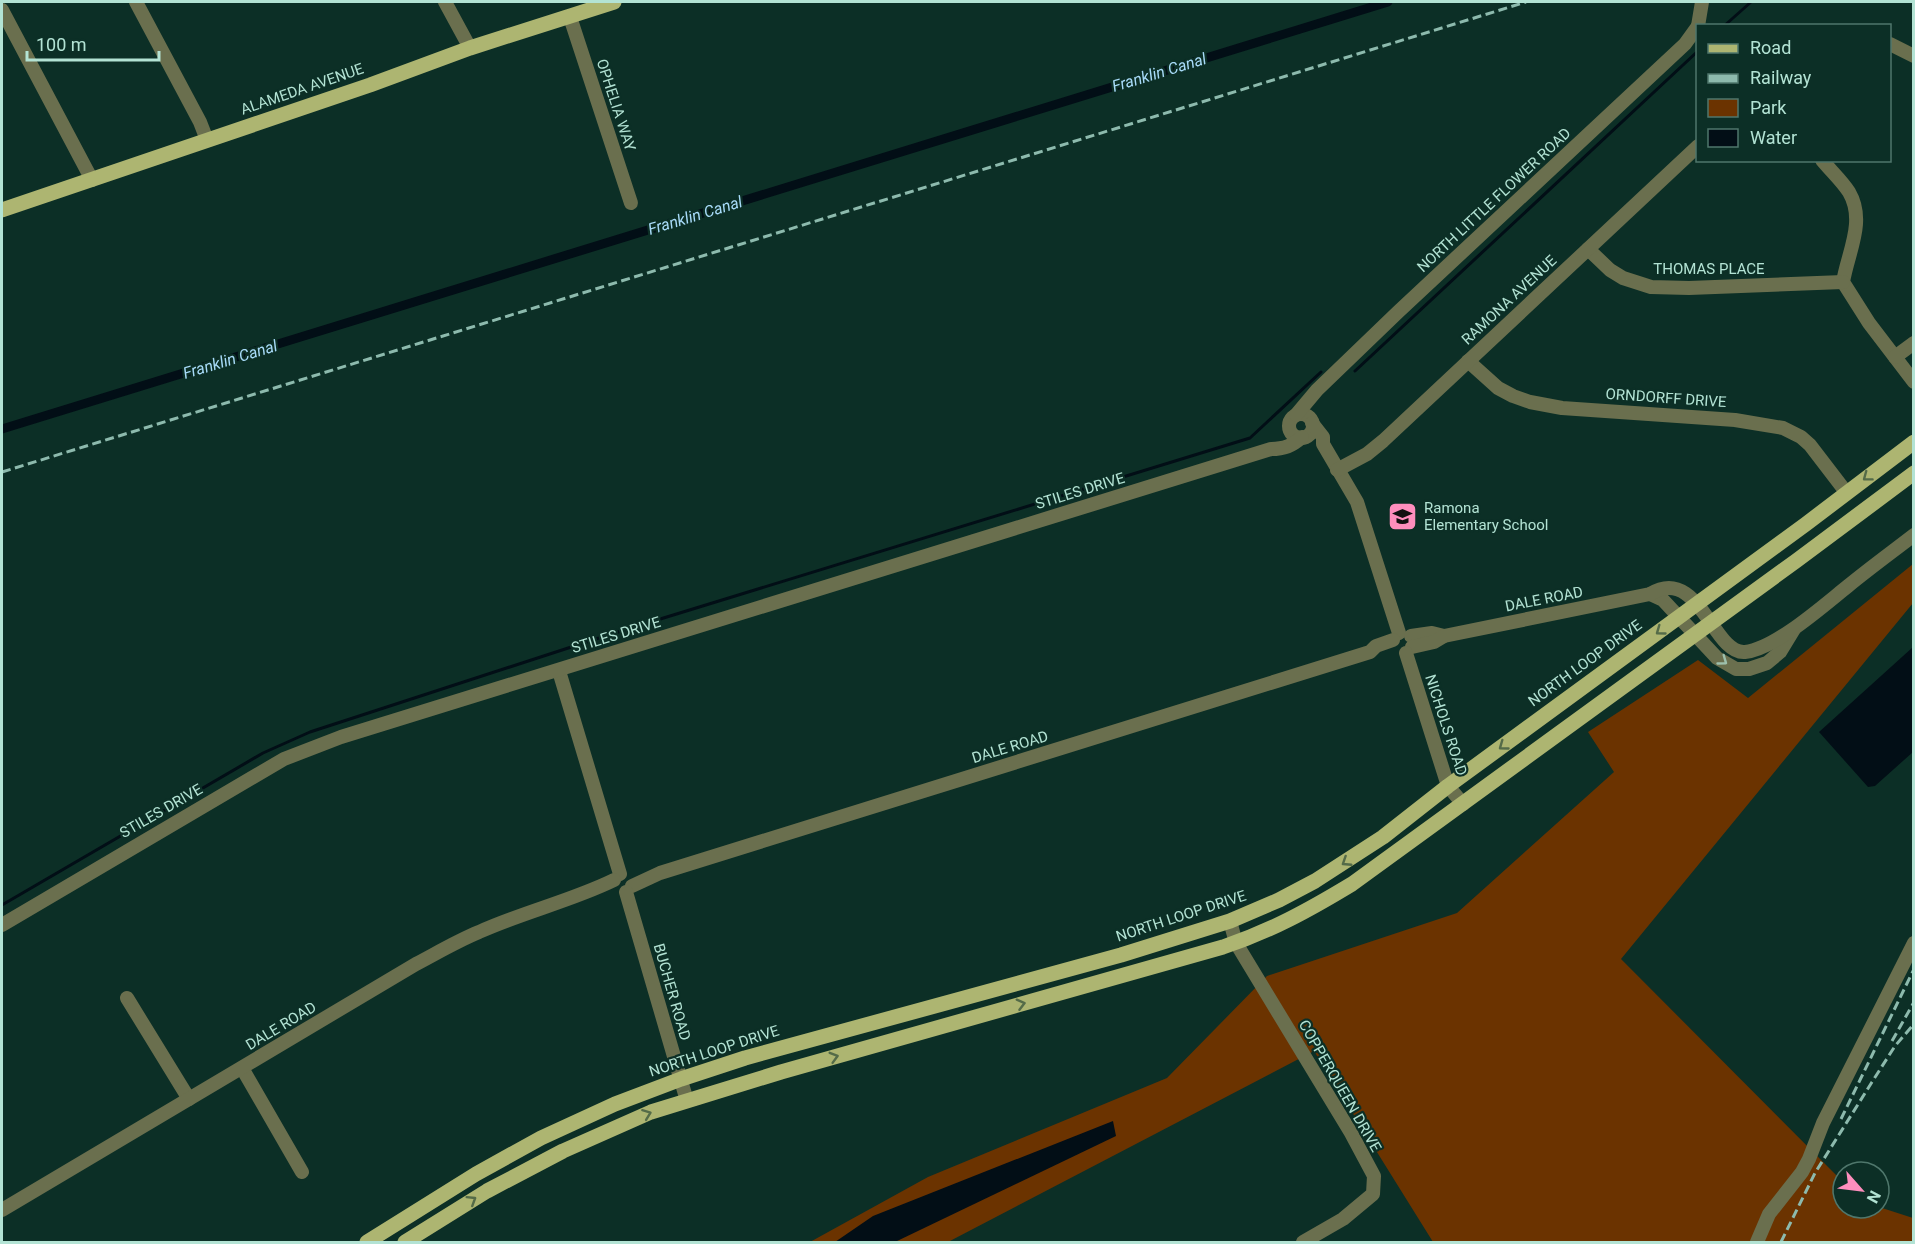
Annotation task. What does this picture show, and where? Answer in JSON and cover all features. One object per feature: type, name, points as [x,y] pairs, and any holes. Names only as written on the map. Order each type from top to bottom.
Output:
[{"type":"main road","name":"ALAMEDA AVENUE","points":[[2,210],[393,77],[470,48],[614,2]]},
{"type":"main road","name":"NORTH LOOP DRIVE","points":[[367,1242],[476,1174],[541,1138],[615,1104],[681,1079],[745,1058],[1121,955],[1230,921],[1279,900],[1332,871],[1383,837],[1448,786],[1806,524],[1914,442]]},
{"type":"main road","points":[[405,1242],[487,1191],[563,1151],[651,1112],[962,1021],[1140,972],[1254,937],[1282,923],[1352,884],[1914,473]]},
{"type":"main road","points":[[956,1000],[962,1021]]},
{"type":"main road","points":[[427,1205],[438,1221]]},
{"type":"street","points":[[136,2],[200,122],[207,140]]},
{"type":"street","points":[[445,2],[470,48]]},
{"type":"street","name":"NORTH LITTLE FLOWER ROAD","points":[[1698,24],[1702,2]]},
{"type":"street","points":[[2,10],[92,180]]},
{"type":"street","name":"OPHELIA WAY","points":[[570,16],[631,203]]},
{"type":"street","name":"NORTH LITTLE FLOWER ROAD","points":[[1293,419],[1317,390],[1685,44],[1696,29]]},
{"type":"street","points":[[1891,44],[1914,56]]},
{"type":"street","name":"RAMONA AVENUE","points":[[1337,470],[1367,454],[1383,441],[1696,148]]},
{"type":"street","points":[[1824,162],[1848,191],[1857,211],[1856,226],[1843,282],[1869,323],[1914,382]]},
{"type":"street","name":"THOMAS PLACE","points":[[1588,249],[1610,270],[1623,278],[1651,287],[1689,288],[1843,282]]},
{"type":"street","points":[[1895,357],[1914,343]]},
{"type":"street","name":"ORNDORFF DRIVE","points":[[1468,361],[1498,388],[1530,402],[1562,408],[1735,420],[1783,428],[1801,437],[1810,445],[1846,492]]},
{"type":"street","points":[[1304,437],[1311,430],[1311,399]]},
{"type":"street","points":[[1271,449],[1293,419],[1305,415],[1312,422]]},
{"type":"street","points":[[1293,419],[1290,431],[1293,435],[1323,444]]},
{"type":"street","name":"NICHOLS ROAD","points":[[1312,422],[1323,437],[1323,444],[1357,502],[1448,786],[1463,804]]},
{"type":"street","name":"STILES DRIVE","points":[[2,925],[284,759],[341,737],[1271,449],[1281,449],[1304,437]]},
{"type":"street","name":"DALE ROAD","points":[[2,1209],[416,964],[479,931],[587,893],[660,873],[1370,652],[1378,654],[1403,643],[1434,642],[1444,636],[1650,594],[1660,588],[1678,589],[1696,604],[1728,643],[1741,652],[1770,642],[1795,627],[1914,535]]},
{"type":"street","name":"DALE ROAD","points":[[1650,594],[1663,600],[1724,664],[1736,669],[1760,667],[1774,658],[1795,627]]},
{"type":"street","name":"BUCHER ROAD","points":[[559,670],[687,1101]]},
{"type":"street","name":"COPPERQUEEN DRIVE","points":[[1230,921],[1236,943],[1374,1176],[1373,1194],[1343,1219],[1303,1242]]},
{"type":"street","points":[[1757,1242],[1769,1214],[1802,1172],[1809,1159],[1823,1123],[1914,943]]},
{"type":"street","points":[[127,998],[189,1099]]},
{"type":"street","points":[[242,1068],[302,1172]]},
{"type":"green space","points":[[1913,564],[1913,603],[1621,959],[1831,1170],[1831,1220],[1891,1220],[1891,1211],[1913,1218],[1913,1242],[1433,1242],[1314,1051],[948,1242],[810,1242],[928,1177],[1167,1078],[1267,976],[1457,913],[1614,772],[1588,732],[1698,660],[1748,698]]},
{"type":"water","points":[[1913,647],[1913,752],[1875,786],[1868,787],[1819,732]]},
{"type":"water","points":[[1113,1121],[1116,1136],[895,1242],[835,1242],[873,1216]]},
{"type":"waterway","name":"Franklin Canal","points":[[2,429],[1388,2]]},
{"type":"waterway","points":[[1726,24],[1751,2]]},
{"type":"waterway","points":[[1355,371],[1696,53]]},
{"type":"waterway","points":[[2,905],[263,753],[310,732],[605,636],[1250,438],[1321,372]]},
{"type":"railway","points":[[2,472],[1526,2]]},
{"type":"railway","points":[[1841,1119],[1914,969]]},
{"type":"railway","points":[[1892,1041],[1914,1002]]},
{"type":"railway","points":[[1781,1242],[1815,1173],[1895,1046],[1914,1024]]},
{"type":"place","name":"Ramona Elementary School","points":[[1403,517]]}]
